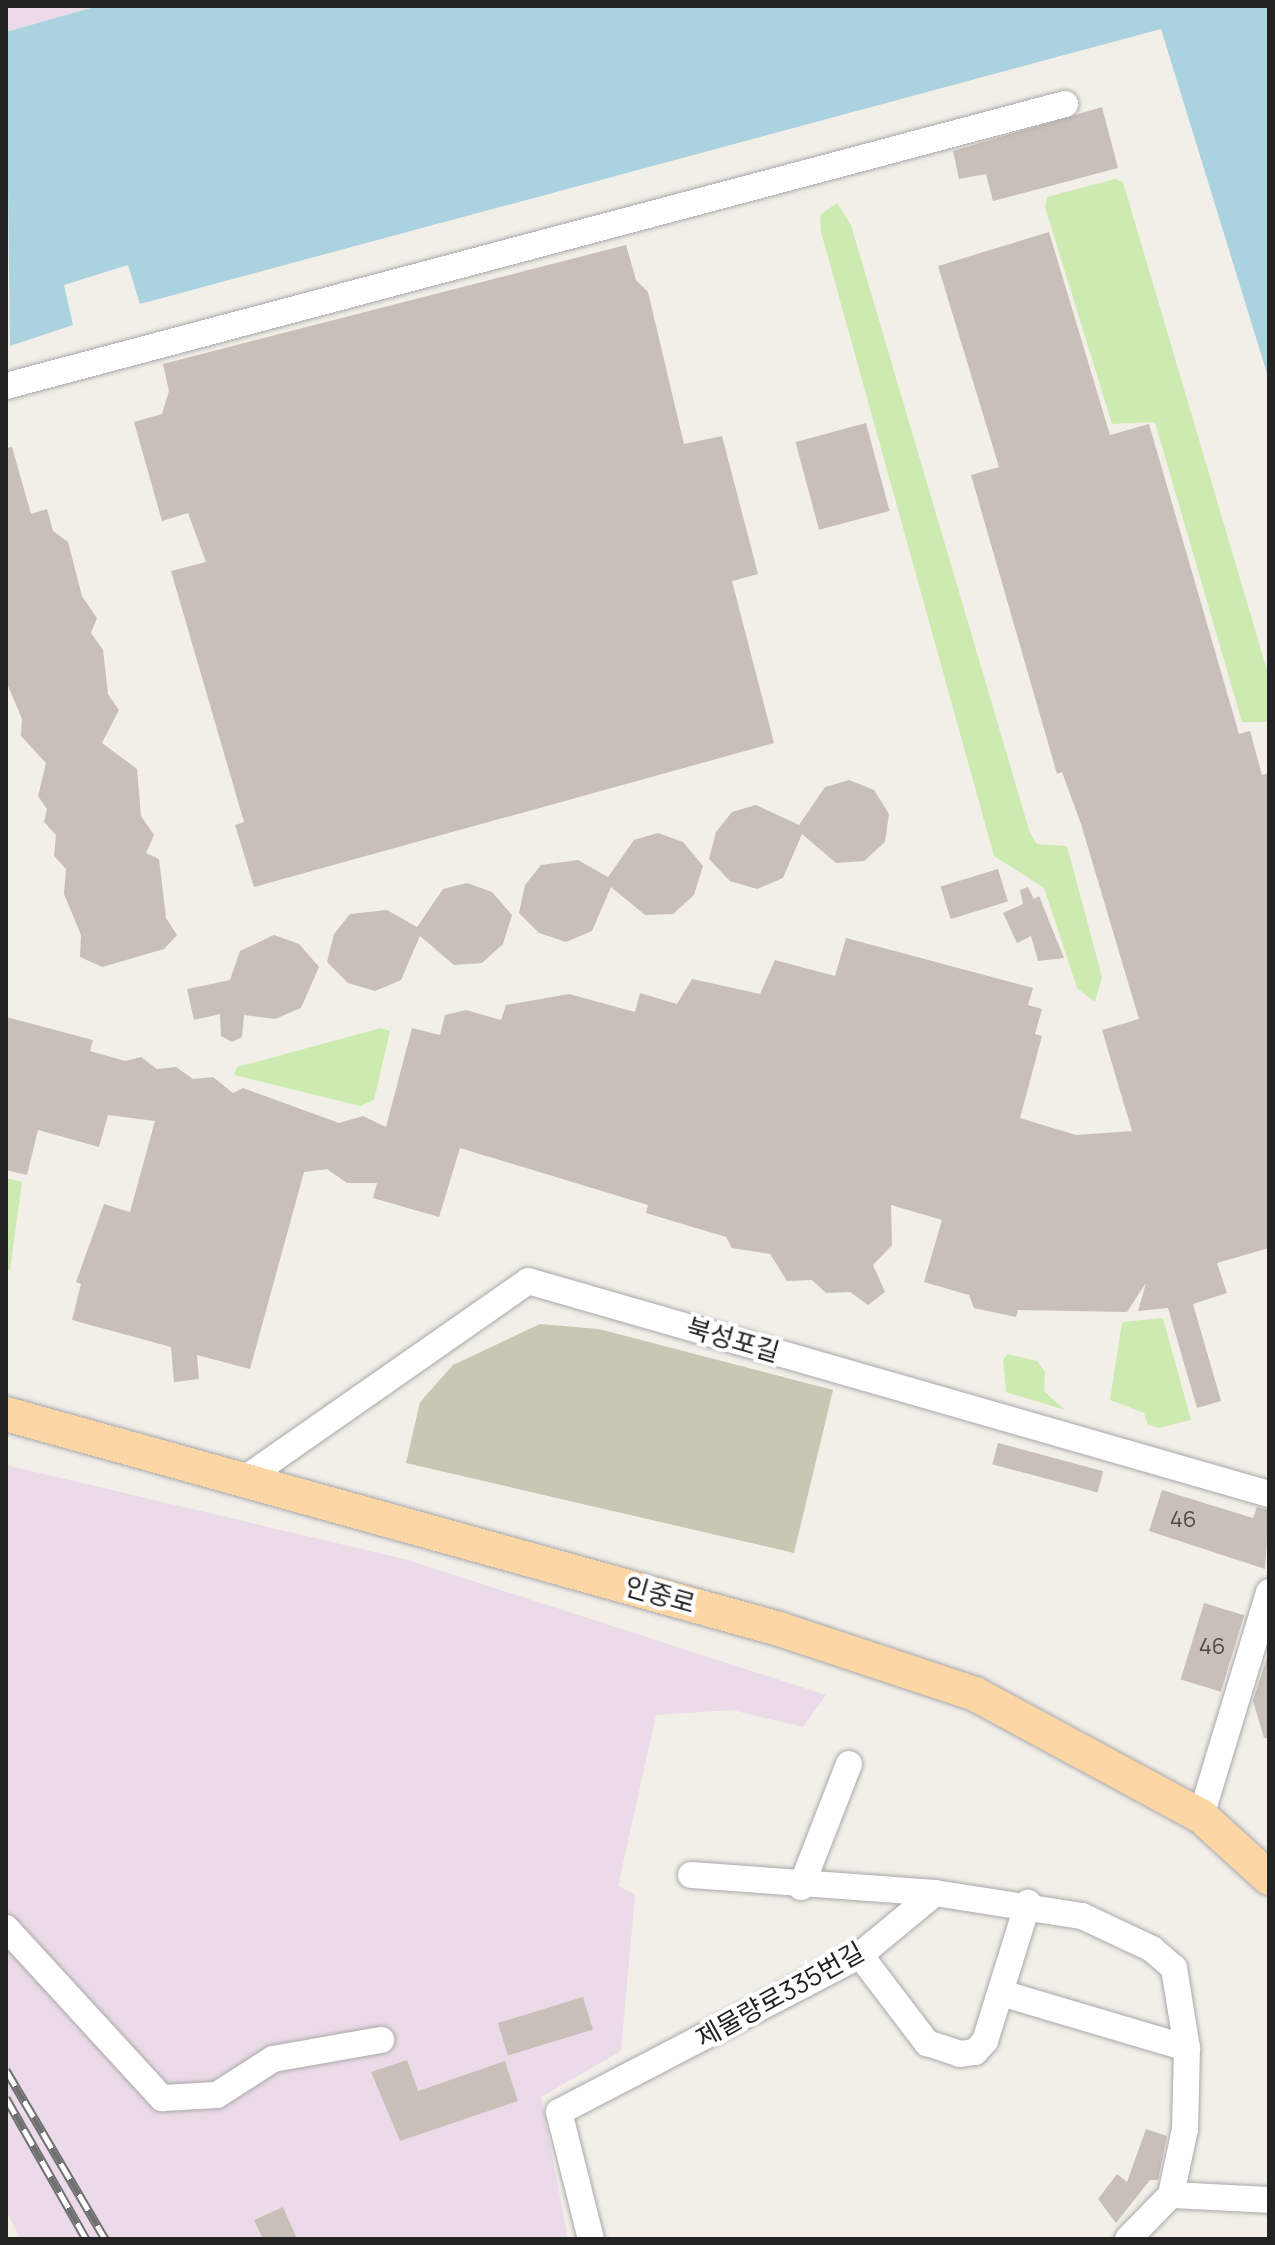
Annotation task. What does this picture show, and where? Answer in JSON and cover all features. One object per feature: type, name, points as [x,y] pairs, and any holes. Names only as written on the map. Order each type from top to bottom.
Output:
[{"type":"main road","name":"인중로","points":[[6,1414],[246,1478],[779,1629],[975,1694],[1201,1816],[1269,1878]]},
{"type":"street","points":[[6,386],[1065,104]]},
{"type":"street","name":"북성포길","points":[[246,1478],[528,1281],[1269,1494]]},
{"type":"street","points":[[1201,1816],[1269,1592]]},
{"type":"street","points":[[801,1887],[849,1764]]},
{"type":"street","points":[[691,1875],[801,1887],[935,1893],[1028,1903],[1082,1916],[1152,1949],[1174,1968],[1187,2048],[1185,2129],[1171,2195],[1128,2239]]},
{"type":"street","name":"제물량로335번길","points":[[591,2239],[559,2112],[860,1955],[935,1893]]},
{"type":"street","points":[[860,1955],[927,2043],[960,2054],[975,2052],[985,2041],[1028,1903]]},
{"type":"street","points":[[6,1928],[162,2098],[217,2095],[273,2059],[381,2040]]},
{"type":"street","points":[[1001,1993],[1187,2048]]},
{"type":"street","points":[[1171,2195],[1269,2200]]},
{"type":"shaded area","points":[[6,6],[98,6],[6,32]]},
{"type":"shaded area","points":[[540,1324],[599,1329],[833,1390],[794,1553],[406,1463],[420,1402],[453,1365]]},
{"type":"shaded area","points":[[6,1465],[408,1560],[826,1695],[803,1727],[732,1710],[656,1715],[618,1886],[635,1895],[621,2051],[541,2097],[568,2239],[20,2239],[6,2211]]},
{"type":"green space","points":[[1115,179],[1123,182],[1269,677],[1269,722],[1242,722],[1155,422],[1112,424],[1045,207],[1047,197]]},
{"type":"green space","points":[[837,203],[851,225],[1030,833],[1037,844],[1067,846],[1102,977],[1095,1002],[1077,988],[1044,888],[994,856],[821,232],[820,215]]},
{"type":"green space","points":[[381,1028],[390,1031],[374,1100],[360,1106],[234,1075],[237,1067]]},
{"type":"green space","points":[[6,1178],[22,1182],[10,1270],[6,1269]]},
{"type":"green space","points":[[1163,1318],[1191,1420],[1159,1428],[1148,1425],[1144,1413],[1110,1400],[1122,1322]]},
{"type":"green space","points":[[1008,1354],[1037,1361],[1045,1372],[1044,1391],[1065,1410],[1006,1392],[1003,1360]]},
{"type":"water","points":[[98,6],[1269,6],[1269,380],[1161,29],[140,304],[128,265],[64,285],[73,325],[10,346],[6,32]]},
{"type":"building","points":[[1102,107],[1118,168],[993,201],[986,174],[959,179],[953,151]]},
{"type":"building","points":[[1049,232],[1110,435],[1149,424],[1239,734],[1250,731],[1262,775],[1269,773],[1269,1248],[1217,1263],[1227,1293],[1193,1304],[1221,1401],[1197,1408],[1168,1308],[1138,1311],[1146,1283],[1127,1312],[1018,1310],[1016,1317],[974,1308],[969,1295],[924,1282],[942,1220],[891,1205],[892,1245],[873,1265],[885,1292],[868,1305],[850,1292],[826,1293],[812,1280],[787,1281],[770,1254],[732,1248],[726,1237],[646,1213],[648,1205],[460,1148],[439,1217],[373,1198],[377,1183],[347,1183],[327,1169],[304,1172],[250,1369],[197,1355],[199,1379],[174,1382],[171,1347],[72,1320],[81,1284],[76,1282],[104,1204],[130,1212],[155,1121],[108,1115],[99,1147],[38,1130],[27,1175],[6,1170],[6,1017],[93,1040],[90,1051],[125,1061],[141,1057],[157,1069],[176,1067],[193,1079],[213,1077],[233,1093],[243,1088],[339,1123],[363,1116],[386,1127],[412,1028],[440,1035],[445,1015],[466,1010],[501,1020],[506,1005],[569,994],[635,1012],[640,993],[677,1004],[692,979],[760,994],[775,960],[835,976],[846,938],[1033,988],[1028,1005],[1042,1009],[1035,1034],[1042,1036],[1020,1118],[1076,1135],[1132,1131],[1102,1030],[1139,1019],[1081,824],[1062,772],[1057,774],[971,475],[999,467],[938,266]]},
{"type":"building","points":[[626,245],[636,280],[648,292],[684,444],[722,436],[758,574],[732,581],[774,743],[254,887],[235,825],[244,822],[171,571],[206,562],[188,513],[162,521],[134,422],[162,414],[169,391],[163,364]]},
{"type":"building","points":[[866,423],[890,511],[819,530],[795,442]]},
{"type":"building","points":[[12,447],[31,514],[47,509],[53,531],[68,542],[82,596],[97,618],[91,633],[103,650],[108,694],[119,710],[102,743],[137,769],[141,816],[154,835],[146,853],[159,859],[166,918],[177,935],[164,949],[102,967],[80,957],[81,935],[64,894],[66,869],[54,856],[56,835],[44,822],[47,809],[38,796],[46,763],[21,736],[22,719],[6,681],[6,448]]},
{"type":"building","points":[[849,780],[874,790],[889,814],[885,842],[864,861],[836,863],[802,834],[783,878],[757,889],[730,881],[709,859],[716,832],[732,812],[756,805],[799,825],[825,787]]},
{"type":"building","points":[[658,833],[683,842],[703,866],[694,895],[673,914],[645,915],[611,887],[592,931],[566,942],[539,933],[519,913],[525,885],[541,865],[578,860],[608,877],[634,840]]},
{"type":"building","points":[[998,869],[1008,902],[951,919],[941,887]]},
{"type":"building","points":[[467,883],[492,892],[512,915],[503,944],[482,963],[454,965],[420,936],[401,980],[375,991],[348,983],[327,962],[334,934],[350,914],[387,910],[417,927],[443,889]]},
{"type":"building","points":[[1028,887],[1034,899],[1039,896],[1064,958],[1038,961],[1031,936],[1017,943],[1003,913],[1023,904],[1020,890]]},
{"type":"building","points":[[274,935],[299,944],[319,967],[301,1008],[275,1019],[244,1015],[242,1037],[232,1042],[221,1036],[220,1014],[194,1020],[187,989],[230,980],[240,951]]},
{"type":"building","points":[[998,1443],[1103,1471],[1098,1492],[992,1464]]},
{"type":"building","points":[[1162,1490],[1253,1518],[1257,1507],[1269,1510],[1265,1569],[1149,1531]]},
{"type":"building","points":[[1204,1603],[1244,1615],[1221,1692],[1181,1680]]},
{"type":"building","points":[[1269,1651],[1269,1738],[1264,1738],[1253,1701]]},
{"type":"building","points":[[583,1997],[593,2030],[508,2056],[498,2023]]},
{"type":"building","points":[[407,2060],[418,2091],[505,2061],[518,2101],[400,2141],[371,2072]]},
{"type":"building","points":[[1146,2129],[1167,2136],[1158,2180],[1150,2180],[1116,2223],[1098,2199],[1117,2174],[1127,2182]]},
{"type":"building","points":[[283,2207],[297,2239],[263,2239],[254,2220]]},
{"type":"railway","points":[[6,2070],[105,2239]]},
{"type":"railway","points":[[6,2098],[86,2239]]}]
